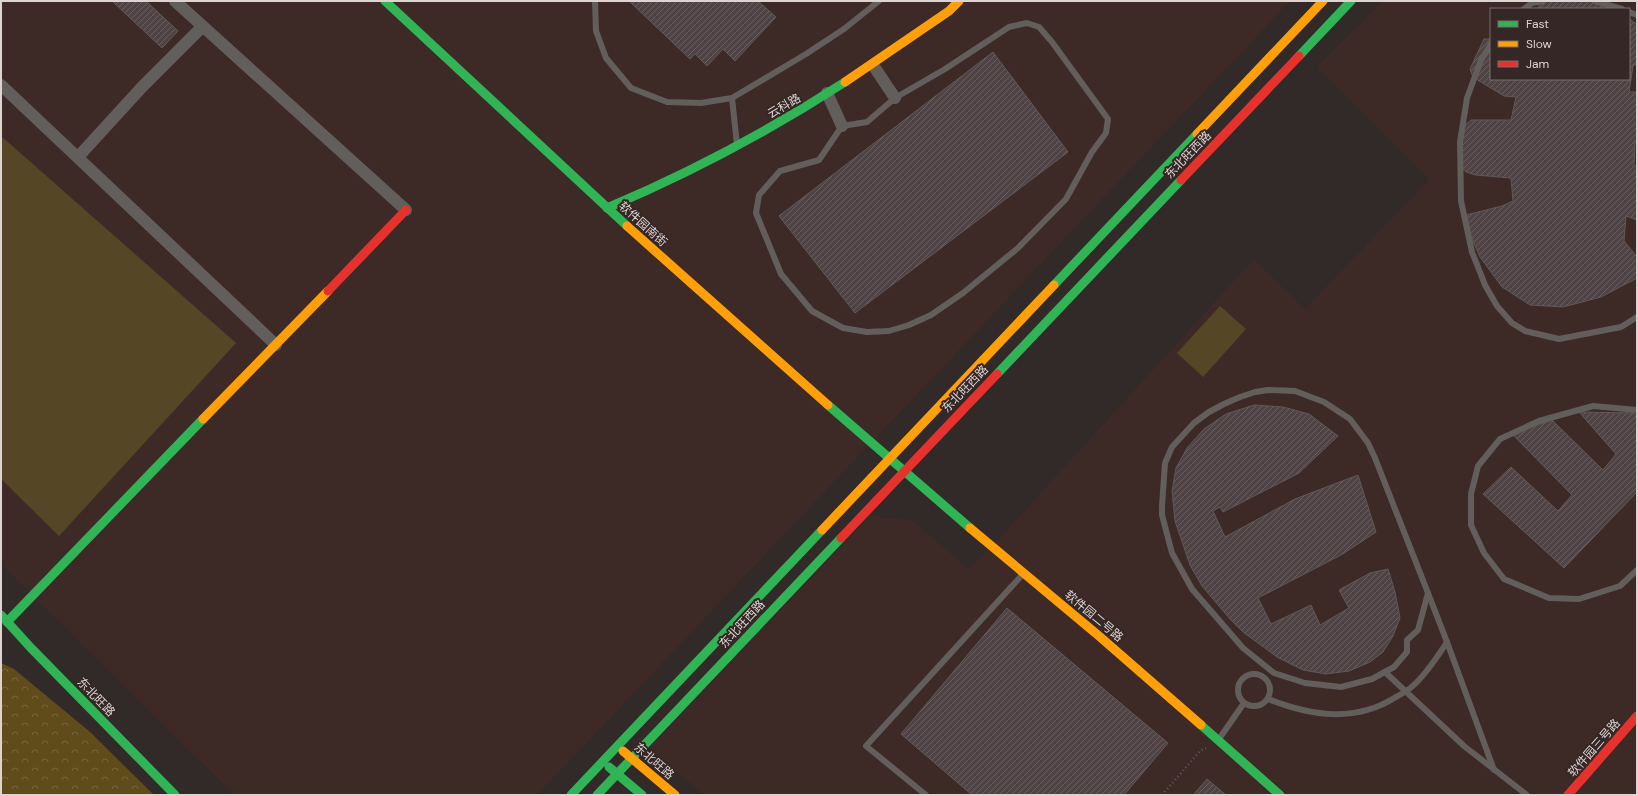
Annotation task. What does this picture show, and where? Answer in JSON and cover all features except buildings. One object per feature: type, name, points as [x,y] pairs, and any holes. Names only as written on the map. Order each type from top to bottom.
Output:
[{"type":"street","points":[[4,619],[276,346],[406,210],[175,1]]},
{"type":"street","name":"软件园南街","points":[[385,1],[607,208],[890,460]]},
{"type":"street","name":"东北旺西路","points":[[571,795],[890,460],[1323,1]]},
{"type":"street","name":"东北旺西路","points":[[597,795],[1351,1]]},
{"type":"street","name":"云科路","points":[[607,208],[644,194],[737,146],[827,93],[873,65],[949,11],[956,2]]},
{"type":"street","points":[[78,157],[142,87],[202,26]]},
{"type":"street","points":[[873,65],[895,98]]},
{"type":"street","points":[[1,85],[276,346]]},
{"type":"street","points":[[827,93],[842,126]]},
{"type":"street","name":"软件园二号路","points":[[890,460],[1100,636],[1280,795]]},
{"type":"street","name":"东北旺路","points":[[4,619],[175,795]]},
{"type":"street","name":"软件园三号路","points":[[1568,795],[1637,716]]},
{"type":"street","name":"东北旺路","points":[[618,746],[675,795]]},
{"type":"street","points":[[603,762],[642,795]]},
{"type":"lane","points":[[595,1],[596,31],[606,58],[631,88],[667,102],[701,103],[732,98],[844,30],[879,1]]},
{"type":"lane","points":[[1525,8],[1532,3],[1543,1]]},
{"type":"lane","points":[[1595,1],[1619,8]]},
{"type":"lane","points":[[1027,24],[1039,27],[1048,37],[1108,119],[1106,133],[1092,152],[1066,199],[1018,248],[963,293],[931,315],[909,325],[889,331],[867,332],[843,328],[812,311],[781,274],[756,213],[759,195],[780,171],[819,160],[842,126],[867,122],[895,98],[1009,27],[1027,24]]},
{"type":"lane","points":[[1490,46],[1481,60],[1467,98],[1460,142],[1461,201],[1472,252],[1485,285],[1497,306],[1512,323],[1525,330],[1559,339],[1620,327],[1637,317]]},
{"type":"lane","points":[[732,98],[737,146]]},
{"type":"lane","points":[[1428,593],[1418,630],[1407,640],[1407,652],[1394,667],[1372,679],[1341,687],[1305,683],[1274,673],[1243,648],[1192,589],[1172,553],[1162,515],[1165,463],[1172,447],[1194,423],[1224,404],[1255,392],[1268,390],[1295,391],[1324,402],[1350,419],[1368,443],[1375,458],[1448,642],[1494,770]]},
{"type":"lane","points":[[1637,410],[1593,406],[1539,421],[1500,439],[1478,466],[1471,494],[1471,525],[1484,553],[1504,579],[1549,598],[1579,598],[1620,586],[1637,574]]},
{"type":"lane","points":[[926,795],[866,746],[1024,572]]},
{"type":"lane","points":[[1268,699],[1284,705],[1327,714],[1356,713],[1379,707],[1406,692],[1417,683],[1448,642]]},
{"type":"lane","points":[[1263,677],[1268,668]]},
{"type":"lane","points":[[1385,672],[1464,746],[1527,795]]},
{"type":"lane","points":[[1253,674],[1263,677],[1269,684],[1270,689],[1268,699],[1259,705],[1254,706],[1244,703],[1238,694],[1238,688],[1243,678],[1253,674]]},
{"type":"lane","points":[[1218,740],[1244,703]]},
{"type":"path","points":[[1162,795],[1200,751],[1218,740]]},
{"type":"shaded area","points":[[1,1],[1290,1],[537,795],[234,795],[1,564]]},
{"type":"shaded area","points":[[1382,1],[1637,1],[1637,795],[704,795],[649,748],[871,515],[913,521],[969,569],[1003,534],[1254,259],[1305,309],[1429,179],[1317,67]]},
{"type":"shaded area","points":[[1,136],[236,343],[59,536],[1,479]]},
{"type":"shaded area","points":[[1220,306],[1246,329],[1203,377],[1177,353]]},
{"type":"green space","points":[[1,663],[14,669],[90,732],[154,795],[1,795]]},
{"type":"traffic: fast","points":[[385,1],[627,226]]},
{"type":"traffic: fast","points":[[1299,56],[1351,1]]},
{"type":"traffic: fast","points":[[607,208],[699,166],[758,134],[845,82]]},
{"type":"traffic: fast","points":[[1054,285],[1197,134]]},
{"type":"traffic: fast","points":[[997,374],[1181,180]]},
{"type":"traffic: fast","points":[[828,405],[970,528]]},
{"type":"traffic: fast","points":[[7,622],[203,419]]},
{"type":"traffic: fast","points":[[571,795],[822,530]]},
{"type":"traffic: fast","points":[[597,795],[841,538]]},
{"type":"traffic: fast","points":[[1,615],[31,648],[175,795]]},
{"type":"traffic: fast","points":[[1201,725],[1280,795]]},
{"type":"traffic: fast","points":[[609,767],[642,795]]},
{"type":"traffic: slow","points":[[845,82],[949,11],[959,1]]},
{"type":"traffic: slow","points":[[1197,134],[1323,1]]},
{"type":"traffic: slow","points":[[627,226],[828,405]]},
{"type":"traffic: slow","points":[[822,530],[1054,285]]},
{"type":"traffic: slow","points":[[203,419],[328,291]]},
{"type":"traffic: slow","points":[[970,528],[1099,636],[1201,725]]},
{"type":"traffic: slow","points":[[623,751],[675,795]]},
{"type":"traffic: jam","points":[[1181,180],[1299,56]]},
{"type":"traffic: jam","points":[[328,291],[406,210]]},
{"type":"traffic: jam","points":[[841,538],[997,374]]},
{"type":"traffic: jam","points":[[1568,795],[1637,716]]}]
